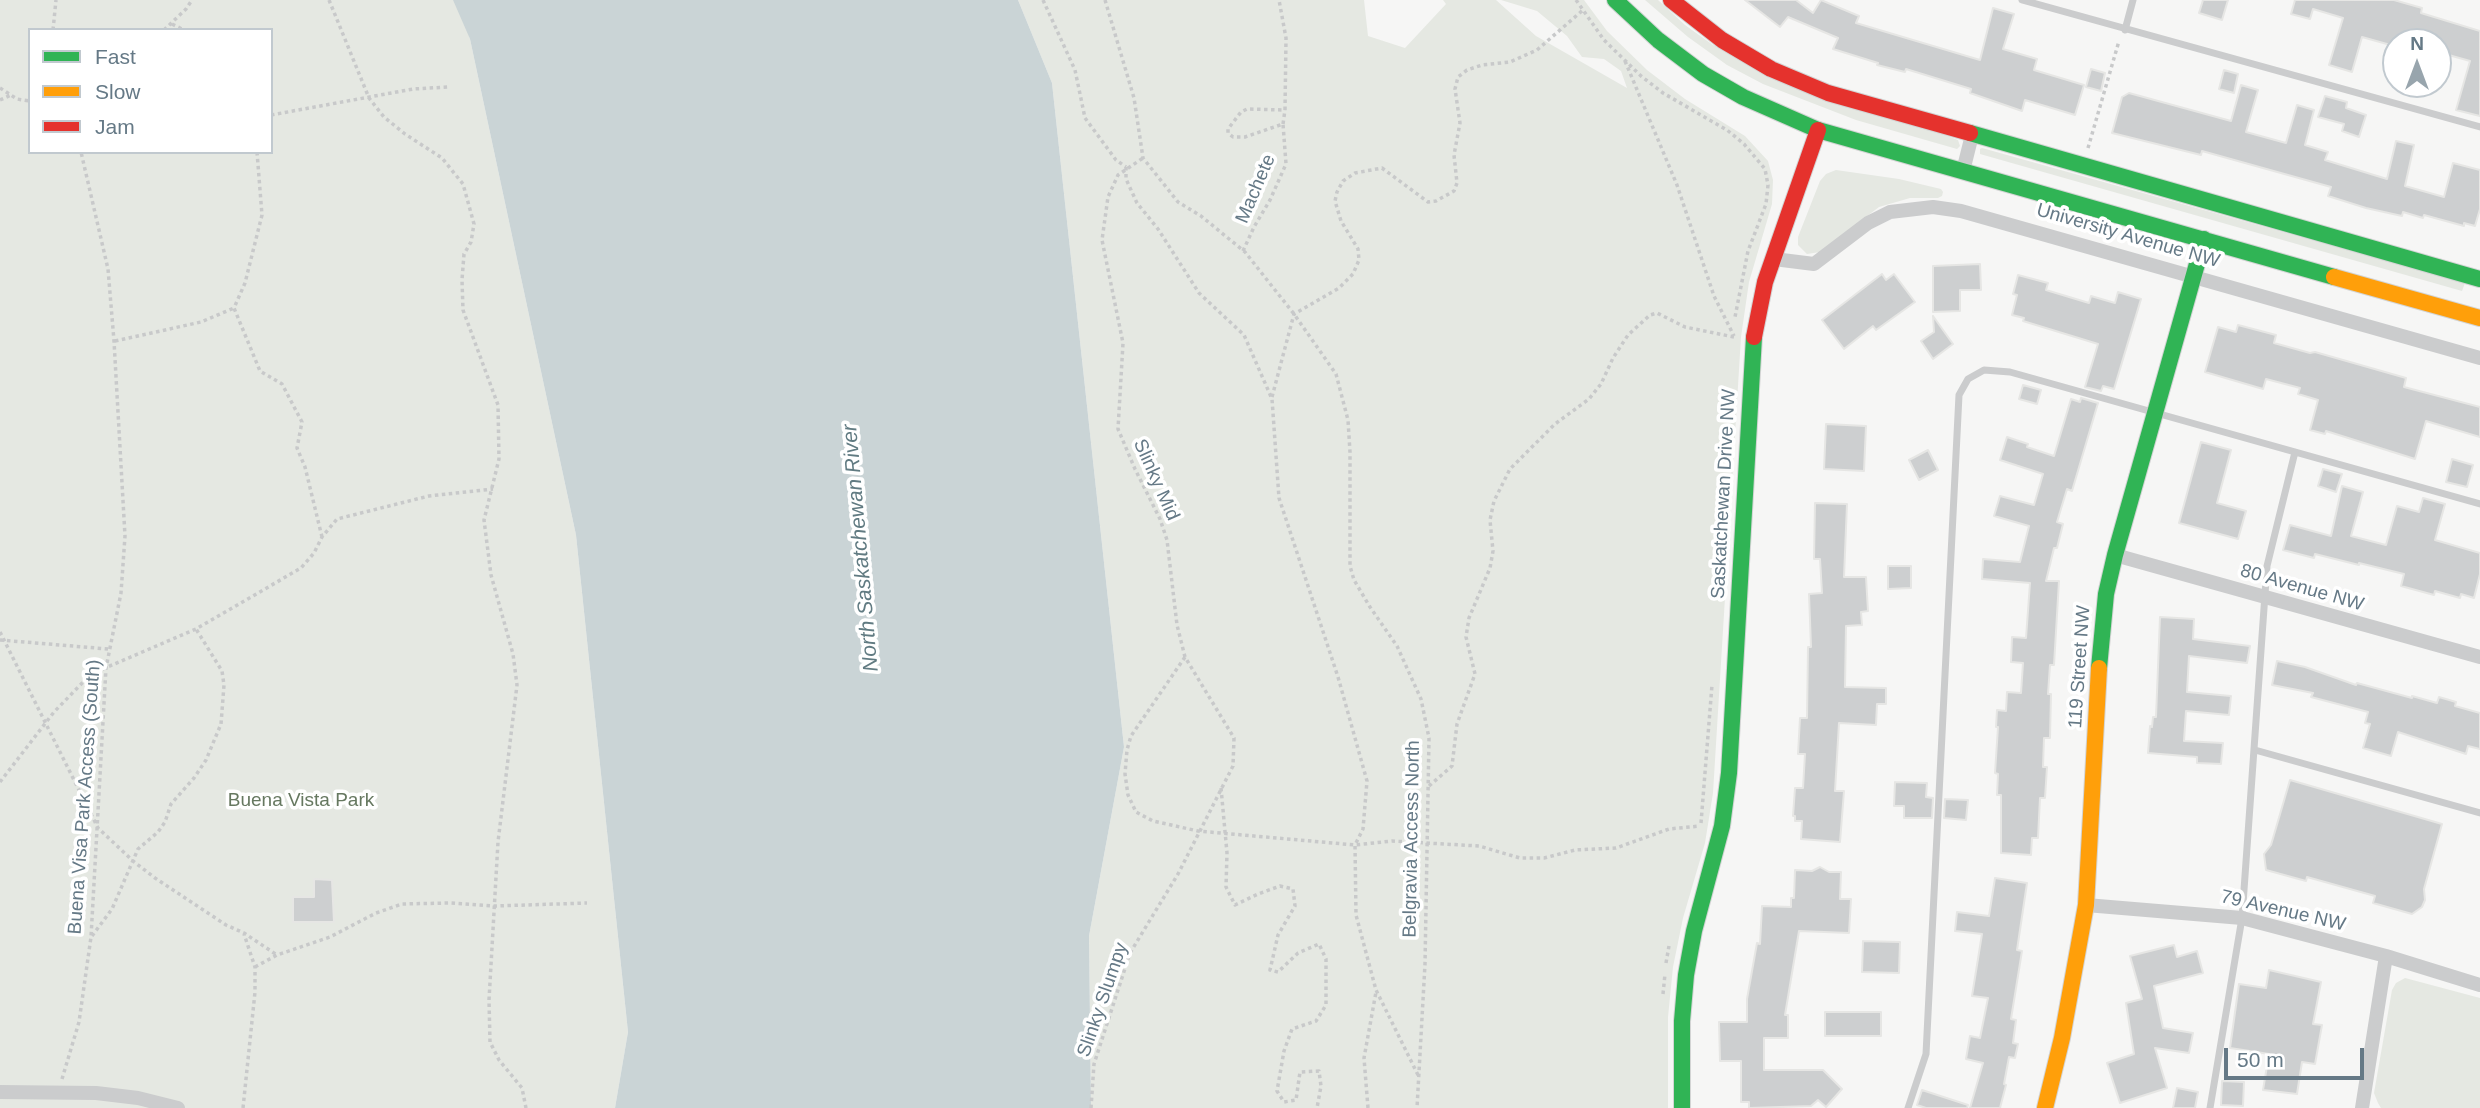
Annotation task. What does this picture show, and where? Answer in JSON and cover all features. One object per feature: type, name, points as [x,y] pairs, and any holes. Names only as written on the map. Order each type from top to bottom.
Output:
[{"type":"street","points":[[1615,0],[1658,40],[1703,74],[1743,97],[1818,130]]},
{"type":"street","points":[[1671,0],[1723,40],[1771,69],[1828,93],[2480,279]]},
{"type":"street","name":"University Avenue NW","points":[[1818,130],[2480,318]]},
{"type":"street","name":"Saskatchewan Drive NW","points":[[1682,1108],[1682,1021],[1686,975],[1721,826],[1729,773],[1755,326],[1765,282],[1818,130]]},
{"type":"street","points":[[1963,171],[1972,135]]},
{"type":"street","name":"University Avenue NW","points":[[1774,258],[1814,264],[1878,218],[1903,209],[1933,207],[1980,215],[2480,358]]},
{"type":"street","name":"119 Street NW","points":[[2045,1108],[2062,1038],[2086,905],[2101,635],[2106,593],[2204,239]]},
{"type":"street","name":"80 Avenue NW","points":[[2115,555],[2480,657]]},
{"type":"street","name":"79 Avenue NW","points":[[2086,905],[2242,918],[2386,956],[2480,985]]},
{"type":"street","points":[[2361,1108],[2386,956]]},
{"type":"street","points":[[0,1092],[96,1093],[138,1098],[178,1108]]},
{"type":"lane","points":[[2022,0],[2480,127]]},
{"type":"lane","points":[[2124,29],[2133,0]]},
{"type":"lane","points":[[1908,1108],[1926,1054],[1959,395],[1968,379],[1984,370],[2010,372],[2480,503]]},
{"type":"lane","points":[[2210,1108],[2242,918],[2267,566],[2295,452]]},
{"type":"lane","points":[[2255,750],[2480,813]]},
{"type":"path","points":[[53,28],[56,0]]},
{"type":"path","points":[[167,28],[192,0]]},
{"type":"path","points":[[329,0],[369,98],[384,117],[442,158],[463,184],[474,225],[471,242],[464,254],[463,310],[498,405],[499,459],[494,489],[484,520],[491,575],[513,653],[517,685],[515,718],[503,791],[489,1000],[490,1042],[499,1060],[522,1088],[526,1108]]},
{"type":"path","points":[[1043,0],[1074,70],[1085,118],[1116,160],[1126,167]]},
{"type":"path","name":"Belgravia Access North","points":[[1105,0],[1134,98],[1143,158],[1178,202],[1201,216],[1243,251],[1294,314],[1336,374],[1348,420],[1350,566],[1354,580],[1397,646],[1421,699],[1429,738],[1425,964],[1417,1108]]},
{"type":"path","points":[[1279,0],[1286,38],[1283,124]]},
{"type":"path","points":[[1576,0],[1604,40],[1624,59],[1663,93],[1735,137],[1765,169],[1768,185],[1766,204],[1748,251],[1736,305],[1734,337]]},
{"type":"path","points":[[1419,1077],[1376,990],[1356,915],[1355,845],[1363,829],[1367,781],[1338,677],[1279,498],[1272,400],[1294,314],[1339,288],[1353,274],[1359,260],[1358,249],[1341,221],[1335,201],[1343,181],[1355,173],[1382,168],[1428,202],[1436,201],[1454,191],[1457,183],[1454,155],[1460,123],[1455,89],[1458,77],[1475,67],[1510,62],[1537,50],[1583,10]]},
{"type":"path","points":[[172,24],[180,28]]},
{"type":"path","points":[[2082,166],[2124,29]]},
{"type":"path","points":[[1624,59],[1677,185],[1714,296],[1734,337]]},
{"type":"path","points":[[273,115],[413,89],[448,87]]},
{"type":"path","points":[[0,88],[17,99],[28,101]]},
{"type":"path","points":[[0,100],[11,95]]},
{"type":"path","name":"Machete","points":[[1243,251],[1286,164],[1283,124],[1245,137],[1233,137],[1228,133],[1232,122],[1247,109],[1285,110]]},
{"type":"path","name":"Buena Visa Park Access (South)","points":[[58,1091],[79,1022],[91,937],[106,668],[121,593],[125,536],[108,268],[81,154]]},
{"type":"path","points":[[114,341],[201,322],[234,308],[245,283],[262,215],[257,154]]},
{"type":"path","points":[[1126,167],[1143,158]]},
{"type":"path","points":[[1126,167],[1126,178],[1137,203],[1158,229],[1199,293],[1244,335],[1272,400]]},
{"type":"path","name":"Slinky Mid","points":[[1126,167],[1118,175],[1108,197],[1102,240],[1123,343],[1118,429],[1167,540],[1177,625],[1185,657],[1234,738],[1233,766],[1198,831]]},
{"type":"path","points":[[234,308],[260,371],[282,384],[302,422],[297,448],[305,467],[322,537]]},
{"type":"path","points":[[1429,786],[1452,766],[1457,724],[1475,674],[1466,637],[1469,618],[1490,568],[1493,551],[1490,520],[1494,501],[1510,469],[1555,424],[1590,399],[1628,335],[1650,315],[1657,313],[1685,327],[1734,337]]},
{"type":"path","points":[[0,782],[45,724],[91,674],[196,628],[300,568],[314,553],[322,537],[337,519],[429,496],[494,489]]},
{"type":"path","points":[[91,937],[112,909],[138,849],[158,832],[171,804],[206,760],[221,724],[224,685],[222,671],[196,628]]},
{"type":"path","points":[[0,632],[98,828],[133,861],[198,907],[277,955]]},
{"type":"path","points":[[2,640],[108,649]]},
{"type":"path","points":[[1185,657],[1131,736],[1125,774],[1128,795],[1136,812],[1153,821],[1198,831],[1355,845],[1392,841],[1479,846],[1520,859],[1544,858],[1575,850],[1616,849],[1669,830],[1700,826]]},
{"type":"path","points":[[1697,838],[1712,686]]},
{"type":"path","points":[[1221,787],[1226,832],[1226,887],[1236,905],[1280,886],[1293,889],[1295,906],[1278,935],[1270,970],[1278,972],[1298,953],[1319,944],[1326,959],[1326,1005],[1317,1021],[1292,1029],[1284,1051],[1277,1091],[1284,1102],[1296,1100],[1300,1072],[1318,1071],[1321,1086],[1317,1108]]},
{"type":"path","name":"Slinky Slumpy","points":[[1091,1108],[1094,1064],[1130,953],[1178,874],[1198,831]]},
{"type":"path","points":[[255,967],[277,955],[330,937],[402,904],[450,902],[495,906],[587,902]]},
{"type":"path","points":[[243,1108],[255,992],[255,967],[244,933]]},
{"type":"path","points":[[1663,997],[1670,944]]},
{"type":"path","points":[[1368,1108],[1364,1058],[1376,990]]},
{"type":"green space","name":"Buena Vista Park","points":[[0,0],[458,0],[470,39],[576,535],[628,1032],[615,1108],[0,1108]]},
{"type":"green space","points":[[1018,0],[1364,0],[1368,36],[1405,48],[1446,4],[1443,0],[1496,0],[1536,36],[1627,88],[1621,71],[1604,59],[1582,57],[1567,36],[1537,11],[1501,0],[1584,0],[1607,31],[1647,70],[1685,99],[1745,136],[1768,161],[1773,180],[1772,204],[1749,282],[1741,337],[1713,793],[1705,843],[1683,918],[1673,967],[1668,1017],[1668,1108],[1091,1108],[1089,936],[1124,747],[1052,83]]},
{"type":"green space","points":[[1645,0],[1658,0],[1685,25],[1713,45],[1958,140],[1960,146],[1957,149],[1856,120],[1763,84],[1727,65],[1688,37]]},
{"type":"green space","points":[[1982,148],[2465,283],[2462,291],[1980,154]]},
{"type":"green space","points":[[1836,170],[1899,179],[1941,189],[1943,192],[1938,198],[1910,198],[1879,207],[1820,252],[1807,254],[1798,245],[1798,237],[1820,181],[1826,174]]},
{"type":"green space","points":[[2405,978],[2480,998],[2480,1108],[2381,1108],[2378,1103],[2374,1093],[2392,990],[2396,983]]},
{"type":"water","name":"North Saskatchewan River","points":[[453,0],[1018,0],[1052,83],[1124,747],[1089,936],[1091,1108],[615,1108],[628,1032],[576,535],[470,39]]},
{"type":"building","points":[[1745,0],[1796,0],[1813,13],[1821,0],[1859,16],[1856,23],[1980,60],[1993,8],[2014,14],[2003,49],[2037,59],[2034,70],[2084,85],[2075,115],[2025,100],[2022,111],[1970,93],[1971,89],[1906,69],[1905,72],[1877,65],[1878,63],[1833,49],[1838,38],[1788,17],[1780,27]]},
{"type":"building","points":[[2203,0],[2228,0],[2222,20],[2199,13]]},
{"type":"building","points":[[2295,0],[2394,0],[2422,8],[2421,13],[2480,31],[2480,116],[2456,110],[2470,61],[2452,56],[2452,28],[2382,28],[2382,43],[2362,37],[2352,72],[2329,65],[2343,18],[2313,9],[2310,19],[2291,14]]},
{"type":"building","points":[[2091,69],[2105,73],[2101,91],[2086,87]]},
{"type":"building","points":[[2224,70],[2238,74],[2234,93],[2219,89]]},
{"type":"building","points":[[2241,85],[2258,90],[2246,132],[2286,143],[2297,105],[2314,110],[2305,145],[2328,152],[2325,160],[2387,179],[2396,141],[2414,145],[2405,186],[2444,197],[2453,163],[2480,170],[2480,209],[2475,226],[2464,223],[2464,226],[2424,215],[2423,218],[2403,212],[2402,216],[2366,208],[2328,196],[2331,187],[2202,151],[2201,155],[2112,133],[2122,97],[2129,93],[2231,121]]},
{"type":"building","points":[[2325,96],[2347,102],[2346,108],[2366,115],[2359,137],[2342,131],[2344,124],[2318,117]]},
{"type":"building","points":[[1980,264],[1981,290],[1960,290],[1960,311],[1933,312],[1933,266]]},
{"type":"building","points":[[1882,274],[1886,280],[1894,274],[1915,302],[1876,330],[1873,326],[1844,349],[1822,320]]},
{"type":"building","points":[[2018,275],[2048,283],[2046,290],[2089,303],[2091,296],[2115,303],[2118,292],[2141,299],[2114,389],[2103,386],[2101,391],[2085,387],[2098,344],[2023,321],[2024,318],[2012,315],[2017,295],[2013,294]]},
{"type":"building","points":[[1933,316],[1953,344],[1933,359],[1921,341],[1934,332]]},
{"type":"building","points":[[2238,325],[2276,335],[2274,343],[2406,378],[2404,387],[2480,407],[2480,437],[2426,421],[2415,459],[2326,431],[2325,434],[2310,430],[2318,400],[2298,394],[2300,388],[2266,379],[2263,389],[2205,372],[2218,327],[2236,332]]},
{"type":"building","points":[[2023,385],[2041,390],[2037,404],[2019,399]]},
{"type":"building","points":[[2081,398],[2098,403],[2072,491],[2067,489],[2057,522],[2063,524],[2046,581],[2059,581],[2054,665],[2050,665],[2048,694],[2051,694],[2050,738],[2044,738],[2043,767],[2047,767],[2045,798],[2040,798],[2038,838],[2032,838],[2031,855],[2001,853],[2001,795],[1997,795],[1998,774],[1995,773],[1997,710],[2006,711],[2007,692],[2021,693],[2023,663],[2011,662],[2012,637],[2026,638],[2030,583],[1982,579],[1983,559],[2020,562],[2029,526],[1994,516],[2000,496],[2034,505],[2043,474],[2000,460],[2007,437],[2054,456],[2071,399],[2080,402]]},
{"type":"building","points":[[1826,424],[1866,426],[1864,471],[1824,469]]},
{"type":"building","points":[[2201,442],[2231,450],[2217,503],[2246,511],[2238,539],[2179,523]]},
{"type":"building","points":[[1928,450],[1938,470],[1919,480],[1909,460]]},
{"type":"building","points":[[2452,459],[2473,465],[2467,487],[2446,482]]},
{"type":"building","points":[[2323,469],[2342,474],[2336,492],[2318,486]]},
{"type":"building","points":[[2342,486],[2363,492],[2351,536],[2386,545],[2397,506],[2419,512],[2423,498],[2445,504],[2435,540],[2480,553],[2480,574],[2474,598],[2461,594],[2460,598],[2435,591],[2434,595],[2401,586],[2404,574],[2315,554],[2314,558],[2283,550],[2290,525],[2331,536]]},
{"type":"building","points":[[1815,503],[1847,504],[1844,577],[1866,577],[1868,611],[1861,612],[1862,625],[1846,626],[1845,687],[1886,688],[1886,704],[1877,704],[1876,725],[1839,723],[1835,791],[1844,791],[1840,842],[1801,839],[1802,821],[1795,821],[1793,816],[1795,788],[1803,788],[1805,754],[1798,754],[1800,718],[1807,718],[1808,647],[1811,647],[1809,594],[1822,593],[1820,559],[1814,559]]},
{"type":"building","points":[[1888,566],[1911,566],[1911,588],[1888,589]]},
{"type":"building","points":[[2160,617],[2194,619],[2193,639],[2250,646],[2247,663],[2189,656],[2187,692],[2231,696],[2229,715],[2186,711],[2184,741],[2223,743],[2221,764],[2197,763],[2197,757],[2148,753],[2150,726],[2152,727],[2153,717],[2156,717]]},
{"type":"building","points":[[2277,661],[2305,667],[2356,685],[2357,683],[2412,698],[2437,703],[2439,697],[2456,702],[2455,706],[2480,713],[2480,749],[2468,746],[2466,754],[2398,732],[2391,756],[2363,748],[2370,724],[2365,723],[2368,712],[2311,697],[2313,693],[2272,685]]},
{"type":"building","points":[[2290,780],[2442,824],[2424,889],[2425,900],[2422,907],[2412,914],[2373,903],[2375,896],[2307,877],[2306,881],[2266,870],[2264,854],[2271,845]]},
{"type":"building","points":[[1895,782],[1927,783],[1926,797],[1933,798],[1932,818],[1904,818],[1904,806],[1894,806]]},
{"type":"building","points":[[1945,799],[1968,800],[1966,820],[1944,818]]},
{"type":"building","points":[[1820,867],[1829,872],[1841,872],[1840,899],[1851,899],[1849,933],[1799,931],[1785,1015],[1788,1015],[1788,1038],[1764,1038],[1764,1070],[1823,1070],[1842,1089],[1826,1107],[1818,1100],[1811,1106],[1749,1108],[1749,1102],[1741,1102],[1741,1061],[1720,1061],[1719,1022],[1747,1022],[1747,999],[1757,943],[1760,944],[1762,906],[1791,907],[1795,870],[1812,871]]},
{"type":"building","points":[[1995,878],[2027,883],[2017,950],[2022,951],[2011,1019],[2016,1020],[2013,1043],[2018,1044],[2015,1058],[2009,1057],[2000,1108],[1970,1108],[1983,1063],[1966,1059],[1970,1036],[1980,1038],[1988,998],[1972,996],[1982,934],[1955,931],[1957,912],[1989,916]]},
{"type":"building","points":[[314,879],[332,880],[334,922],[293,922],[293,897],[314,897]]},
{"type":"building","points":[[1863,941],[1900,942],[1899,973],[1862,972]]},
{"type":"building","points":[[2174,945],[2177,957],[2197,951],[2203,973],[2154,986],[2163,1028],[2193,1033],[2189,1053],[2155,1048],[2167,1088],[2120,1103],[2107,1063],[2134,1054],[2126,1003],[2142,999],[2130,956]]},
{"type":"building","points":[[2269,970],[2321,982],[2313,1024],[2322,1025],[2315,1064],[2302,1062],[2297,1094],[2263,1090],[2269,1054],[2230,1048],[2239,984],[2266,988]]},
{"type":"building","points":[[1825,1012],[1881,1012],[1881,1036],[1825,1036]]},
{"type":"building","points":[[2222,1081],[2244,1082],[2243,1106],[2221,1105]]},
{"type":"building","points":[[2177,1088],[2198,1092],[2195,1108],[2173,1108]]},
{"type":"building","points":[[1922,1090],[1968,1105],[1967,1108],[1926,1108],[1917,1105]]},
{"type":"traffic: fast","points":[[1615,0],[1658,40],[1703,74],[1743,97],[1818,130],[2334,277]]},
{"type":"traffic: fast","points":[[1970,133],[2480,279]]},
{"type":"traffic: fast","points":[[2099,668],[2106,594],[2115,555],[2204,239]]},
{"type":"traffic: fast","points":[[1682,1108],[1682,1021],[1686,975],[1694,931],[1722,826],[1729,773],[1754,337]]},
{"type":"traffic: slow","points":[[2334,277],[2480,318]]},
{"type":"traffic: slow","points":[[2045,1108],[2062,1038],[2086,905],[2099,668]]},
{"type":"traffic: jam","points":[[1671,0],[1722,40],[1771,69],[1828,93],[1970,133]]},
{"type":"traffic: jam","points":[[1754,337],[1765,282],[1818,130]]}]
